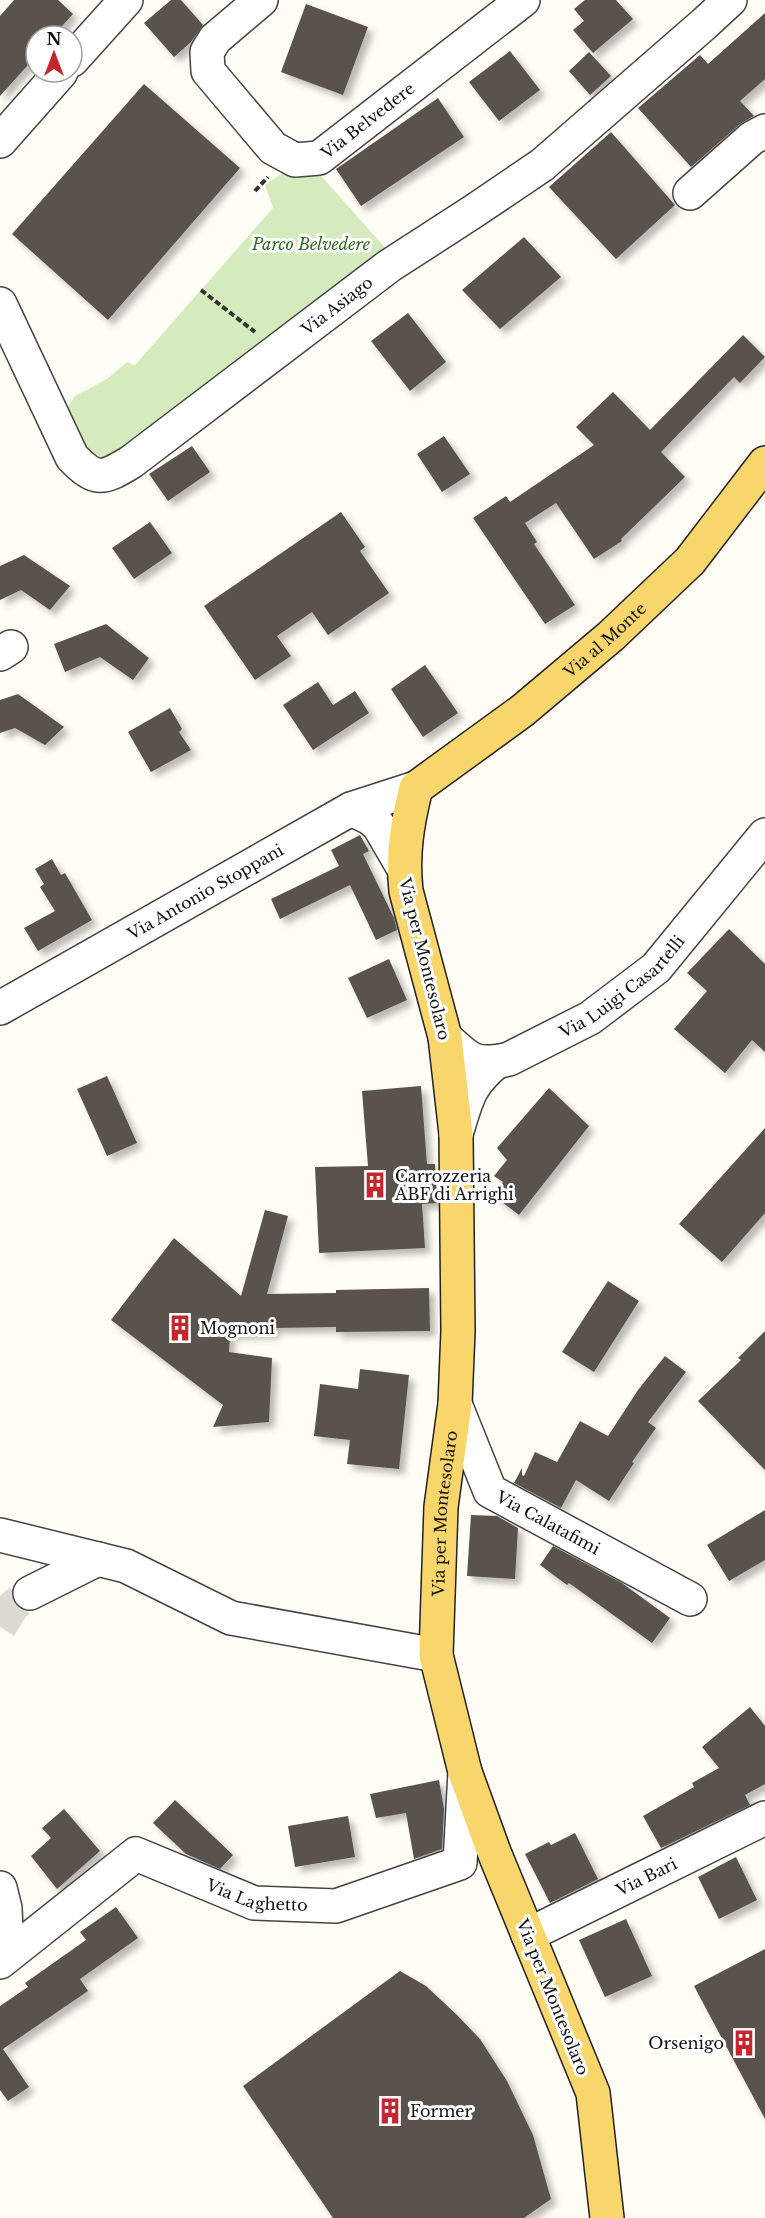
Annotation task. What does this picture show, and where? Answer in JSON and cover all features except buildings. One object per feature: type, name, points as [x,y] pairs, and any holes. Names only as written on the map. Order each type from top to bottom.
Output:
[{"type":"main road","name":"Via al Monte","points":[[416,788],[522,711],[611,636],[690,561],[765,463]]},
{"type":"main road","name":"Via per Montesolaro","points":[[416,788],[406,830],[404,869],[406,891],[445,1037],[456,1134],[458,1331],[454,1404],[441,1508],[436,1655],[465,1772],[494,1852],[593,2093],[607,2218]]},
{"type":"street","points":[[84,47],[126,0]]},
{"type":"street","name":"Via Belvedere","points":[[261,0],[215,39],[207,52],[208,71],[273,148],[295,160],[319,158],[523,0]]},
{"type":"street","name":"Via Asiago","points":[[0,304],[72,457],[87,473],[108,476],[131,462],[389,266],[542,165],[730,0]]},
{"type":"street","points":[[0,141],[51,84]]},
{"type":"street","points":[[690,193],[752,138],[765,131]]},
{"type":"street","name":"Via Antonio Stoppani","points":[[0,1008],[351,809],[416,788]]},
{"type":"street","points":[[351,809],[370,818],[379,826],[404,869]]},
{"type":"street","name":"Via Luigi Casartelli","points":[[445,1037],[468,1059],[481,1063],[496,1062],[509,1059],[590,1018],[656,968],[765,836]]},
{"type":"street","points":[[456,1134],[469,1091],[479,1077],[496,1062]]},
{"type":"street","name":"Via Calatafimi","points":[[454,1404],[490,1491],[690,1599]]},
{"type":"street","points":[[0,1535],[126,1566],[231,1618],[436,1655]]},
{"type":"street","points":[[30,1593],[98,1559]]},
{"type":"street","name":"Via Laghetto","points":[[0,1962],[136,1854],[254,1903],[301,1905],[336,1905],[460,1863],[465,1772]]},
{"type":"street","name":"Via Bari","points":[[528,1935],[765,1818]]},
{"type":"street","points":[[0,1888],[5,1908],[6,1932],[0,1936]]},
{"type":"path","points":[[201,290],[260,335]]},
{"type":"green space","name":"Parco Belvedere","points":[[287,170],[316,170],[389,252],[111,459],[89,454],[67,416],[67,408],[75,396],[107,379],[127,362],[135,365],[273,208],[265,185]]},
{"type":"tunnel","points":[[0,1627],[13,1606],[30,1593]]},
{"type":"place","name":"Carrozzeria ABF di Arrighi","points":[[375,1185]]},
{"type":"place","name":"Mognoni","points":[[180,1328]]},
{"type":"place","name":"Orsenigo","points":[[744,2043]]},
{"type":"place","name":"Former","points":[[390,2111]]}]
